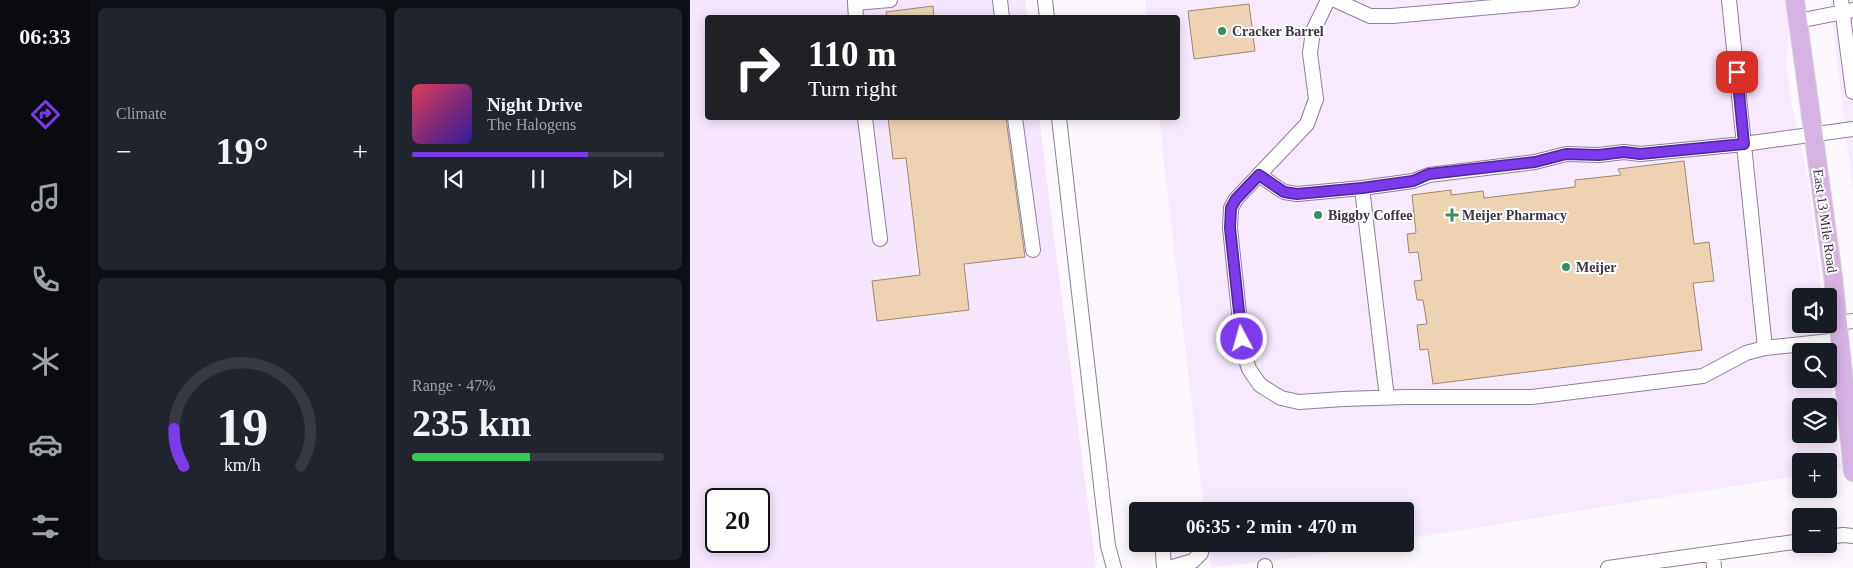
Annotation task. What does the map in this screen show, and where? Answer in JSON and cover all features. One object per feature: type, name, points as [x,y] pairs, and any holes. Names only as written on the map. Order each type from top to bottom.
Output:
[{"type":"main road","name":"East 13 Mile Road","points":[[1795,0],[1813,134],[1846,322],[1840,340],[1851,434],[1853,469]]},
{"type":"street","points":[[855,7],[890,0]]},
{"type":"street","points":[[1000,0],[1002,15]]},
{"type":"street","points":[[1045,0],[1047,15]]},
{"type":"street","points":[[1328,0],[1313,31],[1310,53],[1316,99],[1307,124],[1236,199],[1231,208],[1230,228],[1243,350],[1249,369],[1260,385],[1281,398],[1300,402],[1387,398],[1532,397],[1703,376],[1746,353],[1765,348],[1840,340]]},
{"type":"street","points":[[1335,0],[1370,16],[1392,16],[1572,0]]},
{"type":"street","points":[[1729,0],[1765,348]]},
{"type":"street","points":[[1798,21],[1846,7],[1853,92]]},
{"type":"street","points":[[865,120],[880,239]]},
{"type":"street","points":[[1015,120],[1033,250]]},
{"type":"street","points":[[1059,120],[1108,546],[1114,568]]},
{"type":"street","points":[[1259,175],[1284,192],[1297,194],[1413,181],[1429,174],[1535,162],[1566,154],[1599,155],[1624,152],[1640,154],[1744,144],[1853,129]]},
{"type":"street","points":[[1362,188],[1387,398]]},
{"type":"street","points":[[1837,536],[1853,536]]},
{"type":"street","points":[[1608,568],[1714,561],[1792,543]]},
{"type":"street","points":[[1163,552],[1164,568]]},
{"type":"street","points":[[1169,568],[1193,561],[1201,552]]},
{"type":"shaded area","points":[[690,0],[1025,0],[1027,15],[705,15],[705,120],[1039,120],[1096,568],[690,568]]},
{"type":"shaded area","points":[[1145,0],[1786,0],[1789,29],[1786,62],[1792,108],[1808,178],[1821,288],[1792,288],[1792,333],[1826,333],[1827,343],[1792,343],[1792,388],[1832,388],[1833,398],[1792,398],[1792,443],[1837,443],[1837,432],[1841,469],[1837,470],[1837,453],[1792,453],[1792,476],[1414,538],[1414,502],[1203,502],[1159,120],[1180,120],[1180,15],[1147,15]]},
{"type":"shaded area","points":[[1830,0],[1853,0],[1853,193]]},
{"type":"shaded area","points":[[1209,552],[1329,552],[1273,561],[1211,567]]},
{"type":"building","name":"Cracker Barrel","points":[[1249,4],[1255,51],[1194,59],[1188,11]]},
{"type":"building","points":[[933,6],[934,15],[886,15],[886,12]]},
{"type":"building","points":[[888,120],[1006,120],[1025,257],[964,264],[969,310],[877,321],[872,281],[920,275],[906,158],[893,159]]},
{"type":"building","name":"Meijer","points":[[1684,161],[1694,244],[1709,242],[1714,281],[1693,283],[1702,350],[1433,384],[1428,349],[1420,350],[1417,325],[1427,324],[1423,300],[1417,300],[1414,281],[1422,280],[1418,252],[1409,253],[1407,234],[1416,233],[1412,195],[1451,190],[1451,195],[1483,191],[1484,198],[1575,187],[1575,180],[1621,175],[1618,169]]},
{"type":"place","name":"Cracker Barrel","points":[[1222,31]]},
{"type":"place","name":"Biggby Coffee","points":[[1318,215]]},
{"type":"place","name":"Meijer Pharmacy","points":[[1452,215]]},
{"type":"place","name":"Meijer","points":[[1566,267]]},
{"type":"route","points":[[1242,339],[1233,264],[1230,228],[1231,208],[1236,199],[1259,175],[1284,192],[1297,194],[1413,181],[1429,174],[1535,162],[1566,154],[1599,155],[1624,152],[1640,154],[1744,144],[1737,72]]}]
